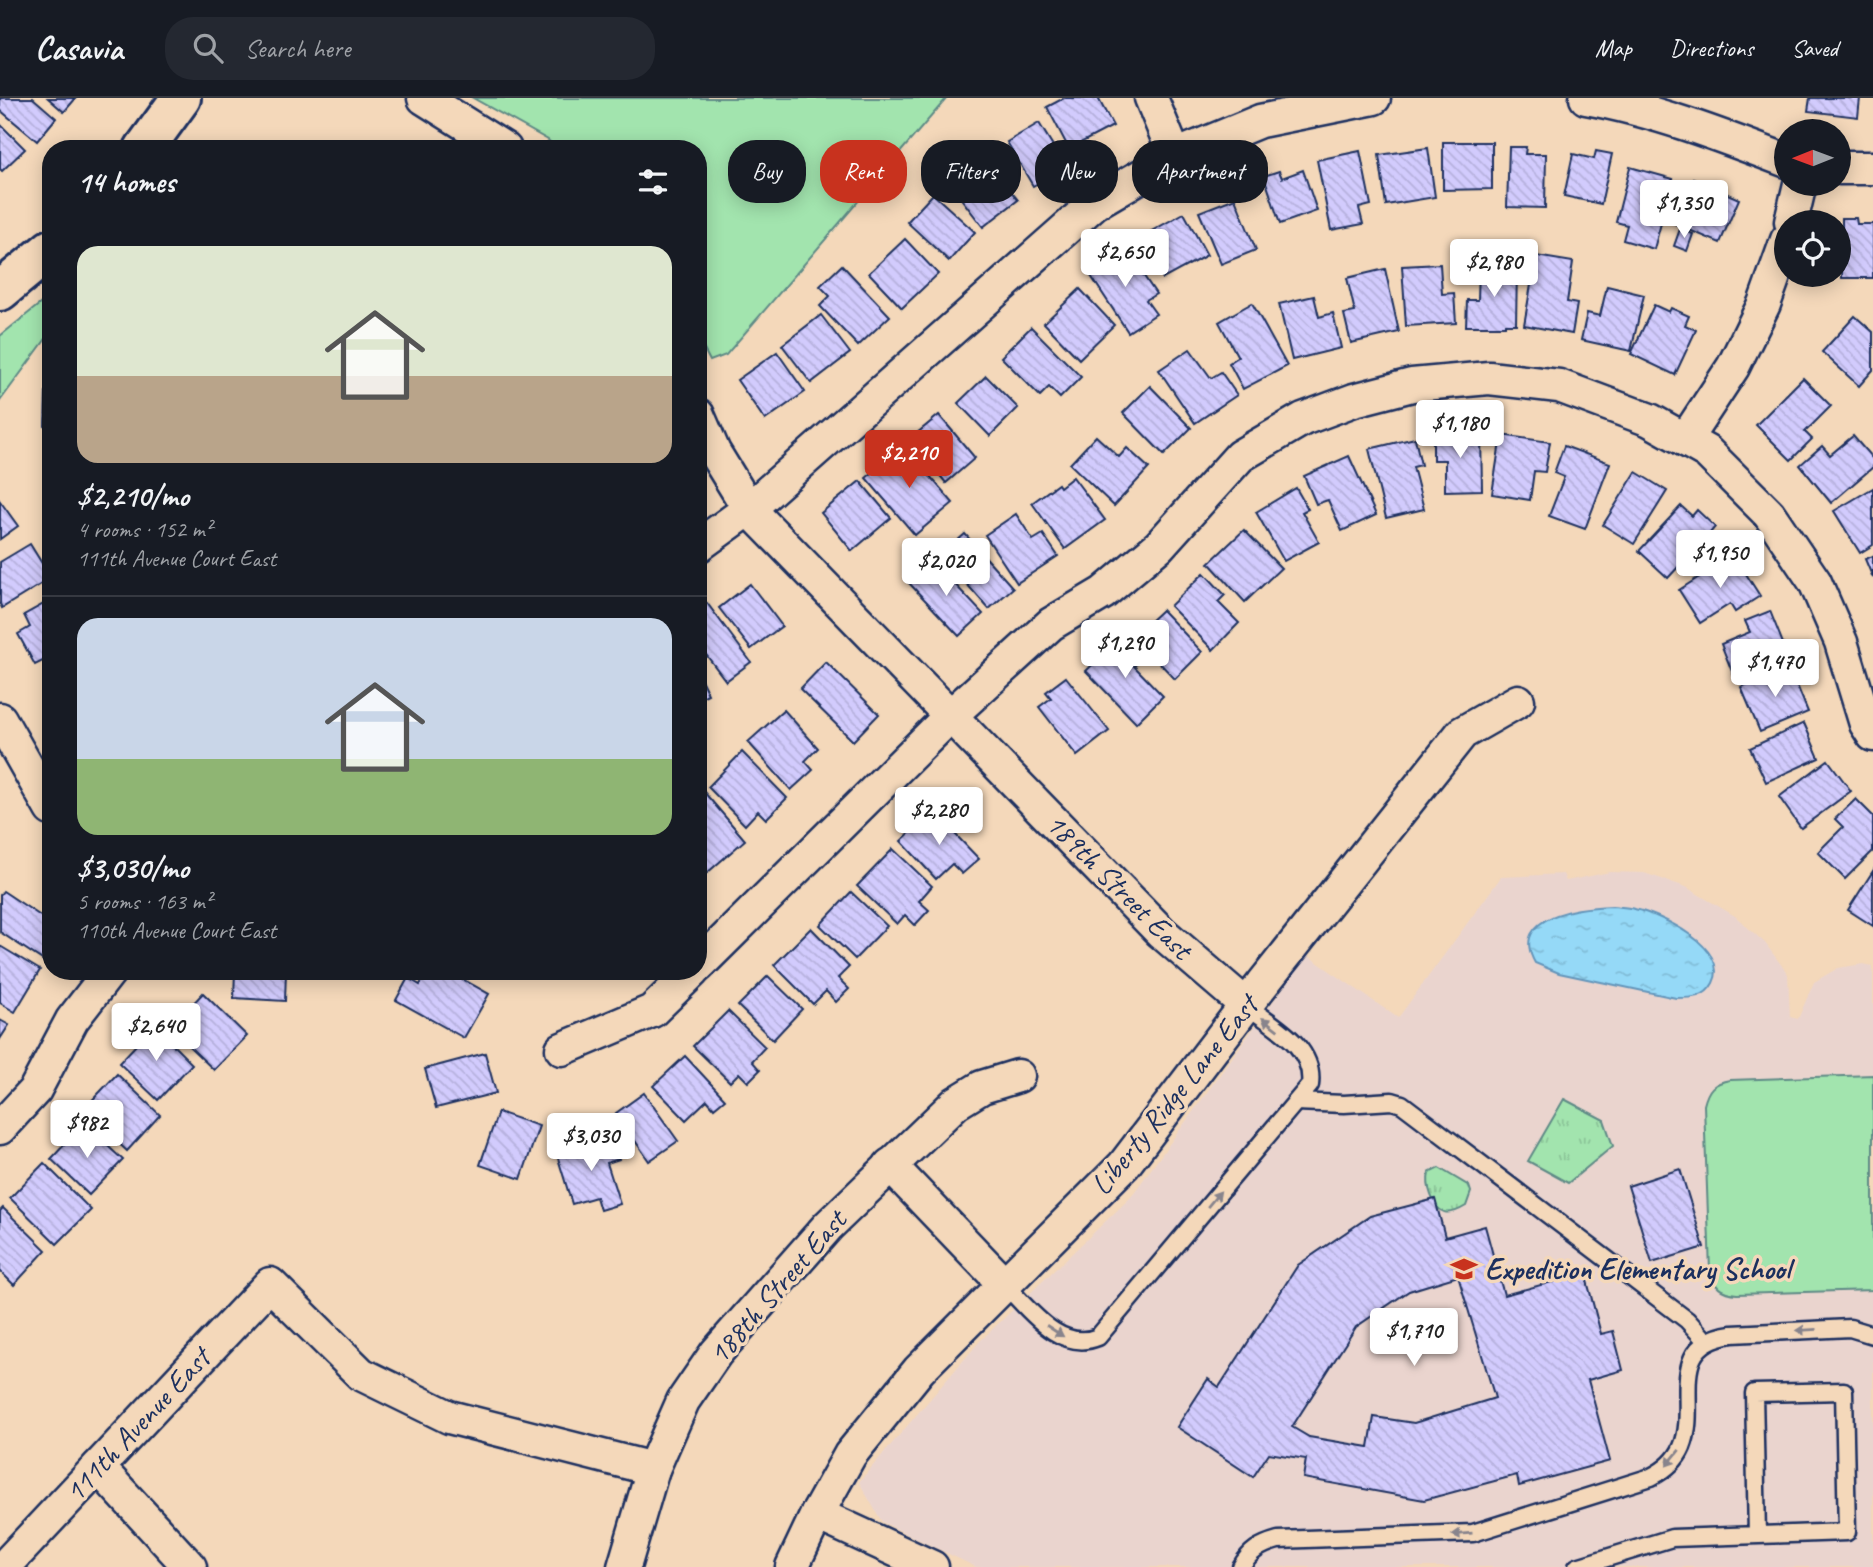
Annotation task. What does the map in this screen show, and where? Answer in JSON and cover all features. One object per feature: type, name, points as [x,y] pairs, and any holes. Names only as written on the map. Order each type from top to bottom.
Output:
[{"type":"street","points":[[151,140],[181,98]]},
{"type":"street","points":[[424,98],[491,140]]},
{"type":"street","points":[[1151,98],[1168,140]]},
{"type":"street","points":[[1214,140],[1260,121],[1374,98]]},
{"type":"street","points":[[1586,98],[1621,104],[1774,156]]},
{"type":"street","points":[[1852,167],[1873,168]]},
{"type":"street","points":[[707,539],[749,509],[1095,203],[1132,181]]},
{"type":"street","points":[[0,291],[42,256]]},
{"type":"street","points":[[1685,440],[1733,367],[1774,276]]},
{"type":"street","points":[[707,957],[950,716],[1051,624],[1103,593],[1159,546],[1240,456],[1303,419],[1354,400],[1412,385],[1489,379],[1559,386],[1650,420],[1707,452],[1769,514],[1815,582],[1841,642],[1866,724],[1873,735]]},
{"type":"street","name":"189th Street East","points":[[707,436],[749,509],[1161,932],[1246,1005]]},
{"type":"street","name":"Liberty Ridge Lane East","points":[[792,1567],[817,1514],[850,1455],[919,1370],[1124,1165],[1246,1005],[1462,733],[1518,701]]},
{"type":"street","points":[[0,719],[42,792]]},
{"type":"street","points":[[0,1128],[35,1090],[72,1020],[103,980]]},
{"type":"street","points":[[562,1049],[652,1011],[684,980]]},
{"type":"street","name":"188th Street East","points":[[624,1567],[653,1469],[683,1401],[716,1353],[828,1226],[956,1103],[982,1087],[1018,1076]]},
{"type":"street","points":[[890,1165],[1005,1285]]},
{"type":"street","name":"111th Avenue East","points":[[4,1567],[270,1284],[361,1374],[449,1417],[653,1469]]},
{"type":"street","points":[[98,1467],[190,1567]]},
{"type":"street","points":[[817,1514],[932,1567]]},
{"type":"lane","points":[[1005,1285],[1039,1320],[1058,1334],[1085,1343],[1098,1337],[1310,1085],[1312,1071],[1308,1059],[1297,1044],[1246,1005]]},
{"type":"lane","points":[[1296,1102],[1344,1104],[1392,1101],[1402,1104],[1687,1320],[1707,1342]]},
{"type":"lane","points":[[1241,1567],[1249,1554],[1278,1540],[1473,1533],[1651,1477],[1663,1471],[1676,1459],[1683,1445],[1687,1429],[1688,1366],[1696,1352],[1707,1342],[1718,1336],[1732,1334],[1850,1328],[1873,1335]]},
{"type":"lane","points":[[1577,1567],[1672,1538],[1847,1532],[1844,1391],[1754,1393],[1757,1535]]},
{"type":"shaded area","name":"Expedition Elementary School","points":[[1610,872],[1644,873],[1686,887],[1735,916],[1765,943],[1788,974],[1790,1017],[1798,1019],[1814,982],[1838,968],[1863,964],[1873,966],[1873,1567],[976,1567],[882,1522],[859,1482],[980,1341],[1130,1198],[1307,955],[1398,1018],[1501,877],[1563,874],[1566,881]]},
{"type":"green space","points":[[473,98],[947,98],[907,145],[907,140],[820,140],[820,203],[857,203],[726,355],[710,361],[707,355],[707,140],[548,140]]},
{"type":"green space","points":[[42,302],[42,344],[0,401],[0,336]]},
{"type":"green space","points":[[1873,1075],[1873,1290],[1737,1294],[1719,1288],[1710,1271],[1704,1105],[1707,1095],[1715,1085],[1730,1080]]},
{"type":"green space","points":[[1564,1099],[1604,1120],[1613,1146],[1568,1183],[1528,1161]]},
{"type":"green space","points":[[1439,1168],[1469,1186],[1471,1192],[1466,1206],[1449,1213],[1437,1207],[1428,1179],[1429,1173]]},
{"type":"water","points":[[1612,906],[1646,912],[1690,935],[1712,957],[1716,970],[1710,988],[1698,996],[1676,998],[1559,973],[1535,963],[1529,947],[1531,934],[1540,924],[1567,912]]},
{"type":"building","points":[[0,98],[33,98],[56,118],[37,141],[0,110]]},
{"type":"building","points":[[48,98],[76,98],[64,112]]},
{"type":"building","points":[[1064,98],[1098,98],[1113,126],[1086,140],[1064,140],[1047,107]]},
{"type":"building","points":[[1810,98],[1860,98],[1858,117],[1808,111]]},
{"type":"building","points":[[1039,123],[1049,140],[1035,140],[1033,186],[1021,166],[1021,140],[1010,140]]},
{"type":"building","points":[[0,124],[25,149],[2,171],[0,169]]},
{"type":"building","points":[[1443,142],[1492,142],[1492,189],[1443,190]]},
{"type":"building","points":[[1509,147],[1526,147],[1525,154],[1546,154],[1545,208],[1507,207]]},
{"type":"building","points":[[1428,148],[1435,197],[1386,205],[1379,155]]},
{"type":"building","points":[[1360,151],[1371,205],[1359,208],[1363,224],[1331,230],[1317,160]]},
{"type":"building","points":[[1596,151],[1612,154],[1601,204],[1564,196],[1573,154],[1594,159]]},
{"type":"building","points":[[1630,167],[1673,179],[1654,249],[1623,240],[1627,225],[1616,222]]},
{"type":"building","points":[[1303,170],[1317,211],[1280,224],[1268,188],[1268,175],[1279,171],[1282,178]]},
{"type":"building","points":[[1694,179],[1739,199],[1720,243],[1675,224]]},
{"type":"building","points":[[925,203],[943,203],[975,232],[949,261],[907,222]]},
{"type":"building","points":[[964,203],[1014,203],[983,227]]},
{"type":"building","points":[[1222,203],[1237,203],[1256,250],[1221,264],[1199,212]]},
{"type":"building","points":[[1184,213],[1207,255],[1163,279],[1141,237]]},
{"type":"building","points":[[1851,218],[1856,218],[1857,224],[1873,224],[1873,278],[1851,278]]},
{"type":"building","points":[[1680,229],[1693,234],[1687,251],[1674,246]]},
{"type":"building","points":[[905,239],[938,274],[902,308],[869,273]]},
{"type":"building","points":[[1125,248],[1156,294],[1146,300],[1156,314],[1128,332],[1089,273]]},
{"type":"building","points":[[1536,256],[1573,262],[1567,302],[1577,304],[1572,334],[1524,325]]},
{"type":"building","points":[[1440,264],[1442,294],[1454,293],[1456,323],[1406,326],[1402,266]]},
{"type":"building","points":[[842,265],[890,316],[858,346],[820,306],[830,296],[820,286]]},
{"type":"building","points":[[1479,268],[1517,269],[1516,324],[1466,326],[1467,300],[1478,300]]},
{"type":"building","points":[[1385,269],[1399,332],[1351,343],[1344,314],[1355,312],[1347,278]]},
{"type":"building","points":[[1607,286],[1644,295],[1631,351],[1581,340],[1587,313],[1600,316]]},
{"type":"building","points":[[1080,289],[1114,325],[1079,359],[1044,323]]},
{"type":"building","points":[[1314,296],[1319,317],[1333,313],[1341,348],[1292,360],[1279,304]]},
{"type":"building","points":[[1252,303],[1287,366],[1243,389],[1229,363],[1238,357],[1219,322]]},
{"type":"building","points":[[1654,305],[1669,312],[1671,308],[1689,316],[1685,325],[1696,330],[1675,375],[1631,354]]},
{"type":"building","points":[[821,315],[850,353],[811,383],[782,345]]},
{"type":"building","points":[[1855,316],[1873,332],[1873,370],[1859,386],[1822,352]]},
{"type":"building","points":[[1031,327],[1081,377],[1060,398],[1049,387],[1040,396],[1001,357]]},
{"type":"building","points":[[1190,349],[1211,378],[1221,372],[1237,395],[1195,423],[1159,370]]},
{"type":"building","points":[[777,352],[805,392],[765,420],[737,380]]},
{"type":"building","points":[[986,376],[1018,408],[990,436],[958,403]]},
{"type":"building","points":[[1803,378],[1831,406],[1805,432],[1812,439],[1791,460],[1756,425]]},
{"type":"building","points":[[1150,386],[1191,428],[1164,455],[1123,413]]},
{"type":"building","points":[[939,415],[975,458],[946,483],[910,439]]},
{"type":"building","points":[[1433,433],[1481,433],[1482,490],[1445,491],[1445,460],[1433,460]]},
{"type":"building","points":[[1501,435],[1550,442],[1545,472],[1534,471],[1530,500],[1492,494]]},
{"type":"building","points":[[1096,436],[1119,457],[1127,448],[1149,468],[1114,506],[1070,464]]},
{"type":"building","points":[[1853,436],[1873,459],[1873,467],[1831,503],[1800,465],[1822,446],[1830,455]]},
{"type":"building","points":[[1415,438],[1421,465],[1413,467],[1424,509],[1386,518],[1369,449]]},
{"type":"building","points":[[904,446],[953,503],[915,535],[866,478]]},
{"type":"building","points":[[1564,446],[1610,463],[1585,529],[1549,516],[1564,477],[1554,473]]},
{"type":"building","points":[[1349,456],[1376,515],[1342,531],[1328,500],[1316,504],[1304,476]]},
{"type":"building","points":[[1636,472],[1667,491],[1634,544],[1603,525]]},
{"type":"building","points":[[1073,477],[1105,520],[1065,549],[1032,503],[1058,484],[1060,487]]},
{"type":"building","points":[[860,481],[891,518],[852,551],[821,513]]},
{"type":"building","points":[[1296,488],[1308,509],[1302,512],[1319,542],[1284,561],[1256,512]]},
{"type":"building","points":[[1873,488],[1873,545],[1860,553],[1834,511]]},
{"type":"building","points":[[0,501],[18,526],[0,539]]},
{"type":"building","points":[[1681,506],[1692,516],[1697,510],[1715,527],[1710,533],[1718,541],[1701,559],[1693,551],[1668,578],[1639,551]]},
{"type":"building","points":[[1016,514],[1033,540],[1043,534],[1058,556],[1017,583],[985,535]]},
{"type":"building","points":[[1244,530],[1281,568],[1245,602],[1209,563]]},
{"type":"building","points":[[965,534],[1013,588],[989,609],[941,555]]},
{"type":"building","points":[[30,544],[42,563],[42,584],[2,608],[0,562]]},
{"type":"building","points":[[1734,555],[1760,596],[1735,612],[1730,604],[1700,623],[1679,590]]},
{"type":"building","points":[[1873,556],[1873,578],[1865,559]]},
{"type":"building","points":[[933,561],[983,614],[959,636],[909,583]]},
{"type":"building","points":[[1204,573],[1225,595],[1218,602],[1239,623],[1213,650],[1170,606]]},
{"type":"building","points":[[750,584],[782,626],[751,649],[719,608]]},
{"type":"building","points":[[707,603],[751,662],[726,681],[707,656]]},
{"type":"building","points":[[42,605],[42,662],[35,665],[18,634],[30,627],[24,615]]},
{"type":"building","points":[[1162,610],[1202,652],[1175,679],[1134,636]]},
{"type":"building","points":[[1770,611],[1788,656],[1735,679],[1721,644],[1750,632],[1745,621]]},
{"type":"building","points":[[1121,637],[1142,659],[1134,666],[1163,696],[1136,723],[1086,671]]},
{"type":"building","points":[[826,662],[879,714],[853,741],[800,689]]},
{"type":"building","points":[[1789,666],[1808,712],[1760,732],[1741,687]]},
{"type":"building","points":[[1066,677],[1109,731],[1077,756],[1039,707],[1051,698],[1046,692]]},
{"type":"building","points":[[784,710],[818,748],[805,761],[813,770],[791,790],[748,742]]},
{"type":"building","points":[[1804,723],[1819,758],[1766,782],[1750,748]]},
{"type":"building","points":[[742,752],[787,798],[766,819],[758,811],[745,825],[708,787]]},
{"type":"building","points":[[1828,760],[1851,791],[1801,828],[1779,797]]},
{"type":"building","points":[[707,796],[745,840],[707,873]]},
{"type":"building","points":[[1856,799],[1873,816],[1873,851],[1845,879],[1818,852],[1843,827],[1835,819]]},
{"type":"building","points":[[933,811],[979,859],[962,874],[952,864],[936,879],[901,841]]},
{"type":"building","points":[[893,849],[932,886],[919,901],[929,910],[915,925],[905,915],[897,924],[857,886]]},
{"type":"building","points":[[1873,871],[1873,926],[1848,910]]},
{"type":"building","points":[[3,891],[42,917],[42,960],[0,932],[0,895]]},
{"type":"building","points":[[851,892],[887,926],[855,959],[820,925]]},
{"type":"building","points":[[811,928],[849,967],[838,978],[849,989],[836,1002],[826,991],[813,1004],[774,965]]},
{"type":"building","points":[[0,946],[40,970],[15,1012],[0,1003]]},
{"type":"building","points":[[768,976],[802,1009],[773,1040],[738,1006]]},
{"type":"building","points":[[235,980],[286,980],[285,1001],[234,998]]},
{"type":"building","points":[[407,980],[420,985],[422,980],[464,980],[489,994],[464,1038],[396,1000]]},
{"type":"building","points":[[203,993],[247,1036],[214,1070],[170,1028]]},
{"type":"building","points":[[728,1011],[765,1047],[752,1061],[760,1070],[748,1082],[739,1073],[730,1082],[693,1046]]},
{"type":"building","points":[[0,1020],[9,1025],[0,1039]]},
{"type":"building","points":[[154,1026],[192,1064],[158,1100],[119,1063]]},
{"type":"building","points":[[485,1053],[496,1093],[436,1108],[425,1069]]},
{"type":"building","points":[[685,1056],[725,1099],[714,1108],[707,1100],[686,1120],[653,1086]]},
{"type":"building","points":[[117,1074],[160,1115],[127,1151],[83,1110]]},
{"type":"building","points":[[644,1093],[678,1141],[649,1161],[616,1113]]},
{"type":"building","points":[[498,1112],[539,1126],[521,1179],[480,1165]]},
{"type":"building","points":[[84,1124],[123,1160],[89,1195],[51,1159]]},
{"type":"building","points":[[613,1138],[619,1159],[607,1163],[620,1204],[600,1210],[596,1197],[572,1204],[557,1155]]},
{"type":"building","points":[[44,1163],[91,1210],[57,1244],[10,1198]]},
{"type":"building","points":[[1680,1169],[1704,1247],[1652,1263],[1628,1186]]},
{"type":"building","points":[[1435,1199],[1445,1237],[1485,1226],[1504,1295],[1585,1273],[1601,1334],[1613,1331],[1623,1370],[1588,1380],[1610,1461],[1519,1486],[1517,1475],[1424,1500],[1303,1478],[1306,1459],[1269,1453],[1253,1477],[1177,1427],[1208,1379],[1219,1387],[1298,1265],[1370,1216]],"holes":[[[1458,1276],[1495,1398],[1414,1423],[1374,1417],[1369,1447],[1309,1437],[1292,1427],[1356,1327],[1409,1291]]]},
{"type":"building","points":[[3,1208],[46,1250],[14,1285],[0,1271],[0,1211]]},
{"type":"place","name":"Expedition Elementary School","points":[[1464,1269]]}]
